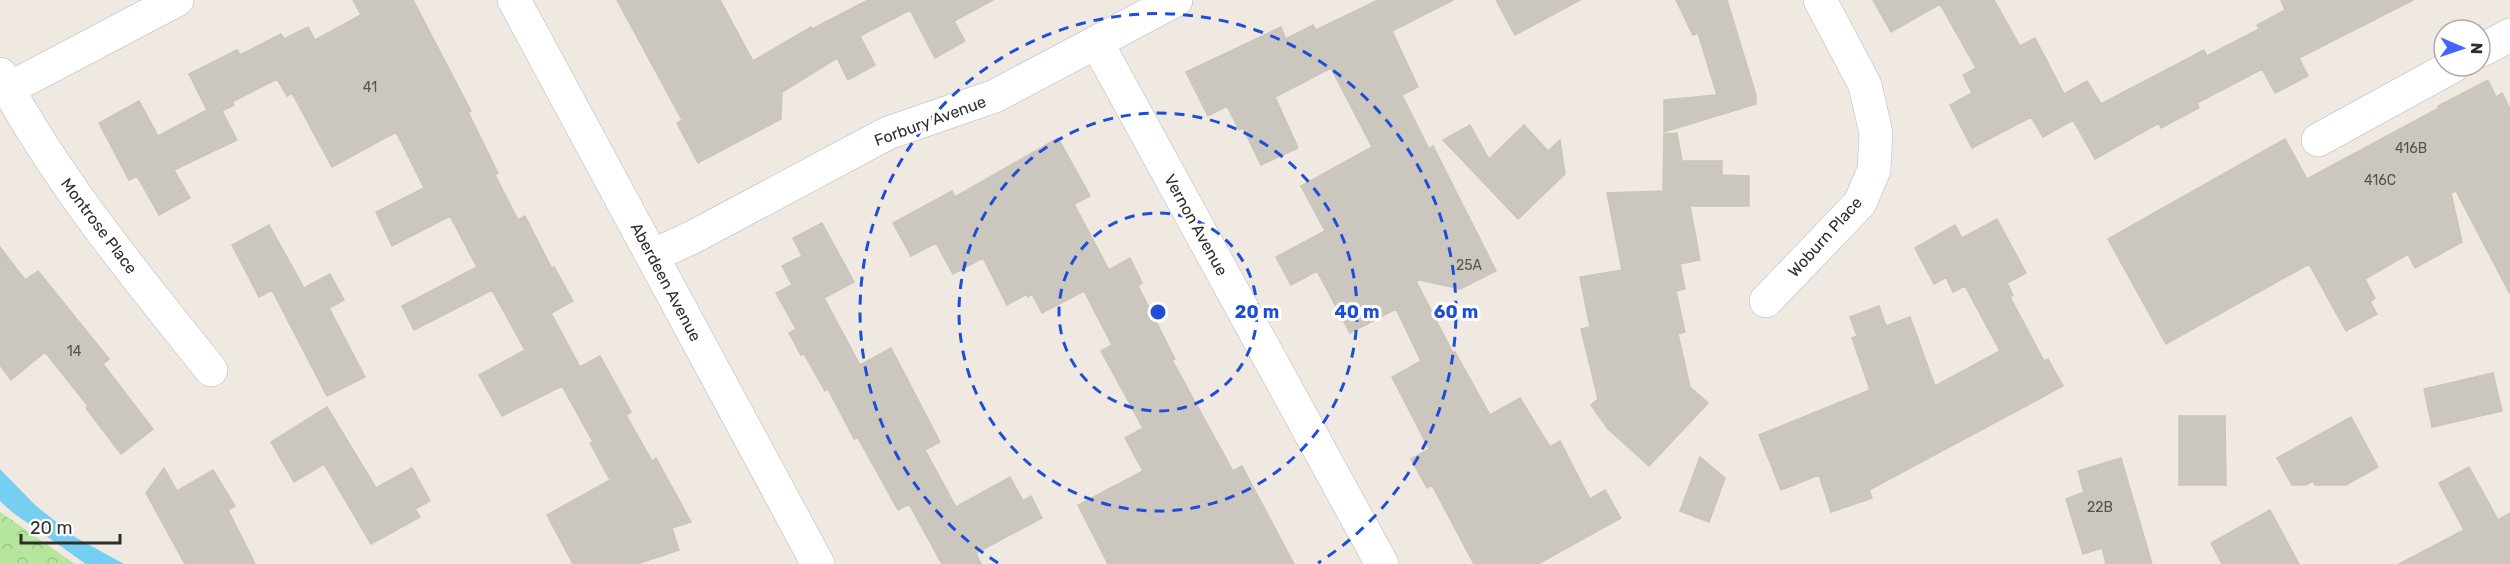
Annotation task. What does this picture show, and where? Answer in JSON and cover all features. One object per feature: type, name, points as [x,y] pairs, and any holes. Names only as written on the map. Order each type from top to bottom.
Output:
[{"type":"street","points":[[4,81],[177,0]]},
{"type":"street","name":"Aberdeen Avenue","points":[[514,0],[818,564]]},
{"type":"street","name":"Forbury Avenue","points":[[652,256],[693,237],[888,133],[995,96],[1176,0]]},
{"type":"street","name":"Woburn Place","points":[[1766,301],[1860,203],[1874,170],[1876,133],[1864,86],[1820,0]]},
{"type":"street","points":[[2492,45],[2510,35]]},
{"type":"street","name":"Vernon Avenue","points":[[1096,44],[1382,564]]},
{"type":"street","points":[[2318,140],[2432,78]]},
{"type":"street","name":"Montrose Place","points":[[4,81],[56,168],[129,267],[211,370]]},
{"type":"green space","points":[[0,512],[75,564],[0,564]]},
{"type":"water","points":[[0,469],[35,505],[75,537],[124,564],[86,564],[12,512],[0,501]]},
{"type":"building","points":[[353,0],[413,0],[471,111],[468,112],[498,173],[495,175],[518,220],[525,216],[552,269],[554,267],[573,301],[551,313],[580,367],[600,356],[631,412],[626,415],[652,461],[656,458],[691,522],[672,528],[679,550],[637,564],[573,564],[547,515],[610,480],[590,443],[593,442],[562,386],[502,416],[479,375],[525,350],[492,290],[414,330],[402,306],[477,267],[450,216],[392,246],[376,212],[424,188],[396,132],[332,167],[292,93],[287,96],[277,79],[232,102],[234,105],[222,111],[237,140],[174,170],[190,198],[159,215],[137,176],[129,180],[99,123],[139,101],[158,136],[207,110],[189,74],[237,50],[240,55],[281,34],[284,39],[308,27],[315,40],[361,15]]},
{"type":"building","points":[[617,0],[720,0],[753,61],[811,27],[812,29],[868,0],[993,0],[954,21],[965,41],[935,58],[910,10],[860,36],[875,65],[848,80],[837,58],[782,92],[781,119],[698,163],[677,123],[682,120]]},
{"type":"building","points":[[1378,0],[1453,0],[1392,31],[1418,87],[1402,95],[1429,149],[1433,146],[1496,271],[1460,289],[1415,279],[1453,353],[1455,352],[1490,415],[1520,398],[1550,447],[1560,441],[1590,499],[1605,490],[1621,518],[1538,564],[1474,564],[1432,485],[1427,488],[1411,459],[1429,449],[1392,377],[1421,361],[1396,309],[1350,333],[1317,271],[1291,285],[1276,257],[1325,231],[1301,186],[1372,147],[1331,68],[1275,97],[1298,148],[1261,165],[1243,128],[1239,130],[1227,106],[1208,116],[1186,72],[1281,27],[1286,39],[1313,25],[1316,30]]},
{"type":"building","points":[[1496,0],[1580,0],[1515,35]]},
{"type":"building","points":[[1676,0],[1727,0],[1756,95],[1756,104],[1664,132],[1664,100],[1717,95],[1698,33],[1693,35]]},
{"type":"building","points":[[1873,0],[1994,0],[2020,46],[2035,38],[2064,94],[2087,81],[2101,104],[2204,50],[2207,56],[2259,29],[2257,25],[2285,10],[2281,0],[2413,0],[2299,58],[2308,76],[2275,93],[2262,69],[2197,103],[2199,108],[2161,128],[2159,123],[2095,159],[2073,120],[2043,137],[2031,117],[1972,148],[1950,105],[1972,93],[1963,75],[1976,68],[1940,4],[1891,32]]},
{"type":"building","points":[[2488,80],[2496,97],[2502,93],[2510,109],[2510,294],[2456,191],[2451,193],[2462,242],[2415,268],[2408,254],[2365,279],[2375,298],[2370,302],[2377,314],[2346,331],[2309,264],[2166,344],[2108,239],[2285,139],[2307,179]]},
{"type":"building","points":[[1470,125],[1489,159],[1524,125],[1548,151],[1560,140],[1565,174],[1518,219],[1443,140]]},
{"type":"building","points":[[1677,133],[1682,161],[1722,161],[1722,175],[1749,176],[1749,206],[1690,206],[1700,260],[1680,264],[1685,289],[1676,291],[1685,332],[1678,334],[1690,387],[1708,403],[1649,466],[1608,429],[1591,405],[1598,399],[1581,329],[1590,327],[1580,277],[1622,270],[1607,193],[1663,191],[1664,134]]},
{"type":"building","points":[[1058,138],[1090,196],[1074,204],[1109,270],[1130,258],[1142,283],[1138,286],[1175,359],[1172,360],[1233,471],[1242,466],[1294,564],[1108,564],[1078,505],[1143,471],[1125,438],[1143,428],[1101,351],[1112,345],[1084,291],[1042,313],[1032,294],[1028,297],[1027,294],[1007,305],[983,258],[953,274],[936,243],[911,256],[893,223],[952,191],[955,197]]},
{"type":"building","points":[[1997,219],[2026,273],[2007,283],[2013,295],[2010,297],[2044,361],[2048,359],[2063,386],[1869,490],[1872,498],[1831,512],[1819,475],[1781,490],[1759,435],[1870,390],[1852,338],[1857,336],[1850,317],[1879,306],[1886,326],[1910,317],[1935,386],[2000,351],[1965,286],[1953,292],[1946,277],[1934,284],[1915,248],[1955,225],[1962,238]]},
{"type":"building","points":[[822,223],[854,282],[824,298],[860,365],[891,348],[940,442],[925,450],[956,507],[1010,477],[1023,501],[1031,496],[1042,518],[976,553],[981,564],[942,564],[909,504],[898,510],[858,438],[854,439],[828,389],[825,391],[789,333],[796,329],[776,293],[792,285],[782,266],[802,256],[793,238]]},
{"type":"building","points":[[269,225],[304,288],[330,274],[344,300],[329,308],[365,377],[327,396],[272,290],[259,297],[232,245]]},
{"type":"building","points":[[0,247],[25,280],[38,271],[109,359],[103,364],[153,429],[121,454],[86,408],[88,406],[45,352],[11,380],[0,365]]},
{"type":"building","points":[[2493,373],[2502,411],[2432,427],[2424,389]]},
{"type":"building","points":[[327,407],[376,488],[412,468],[430,501],[415,509],[420,517],[371,544],[324,464],[294,482],[271,442]]},
{"type":"building","points":[[2179,416],[2225,416],[2226,485],[2179,485]]},
{"type":"building","points":[[2351,417],[2378,467],[2346,485],[2315,485],[2313,481],[2306,485],[2292,485],[2277,458]]},
{"type":"building","points":[[1700,457],[1725,478],[1709,522],[1680,511]]},
{"type":"building","points":[[2121,458],[2152,564],[2106,564],[2102,548],[2083,554],[2066,499],[2084,492],[2078,471]]},
{"type":"building","points":[[2469,467],[2498,520],[2510,513],[2510,564],[2399,564],[2464,530],[2439,483]]},
{"type":"building","points":[[164,468],[177,491],[213,470],[235,506],[228,510],[255,564],[185,564],[146,493]]},
{"type":"building","points":[[2270,510],[2299,564],[2222,564],[2211,543]]}]
